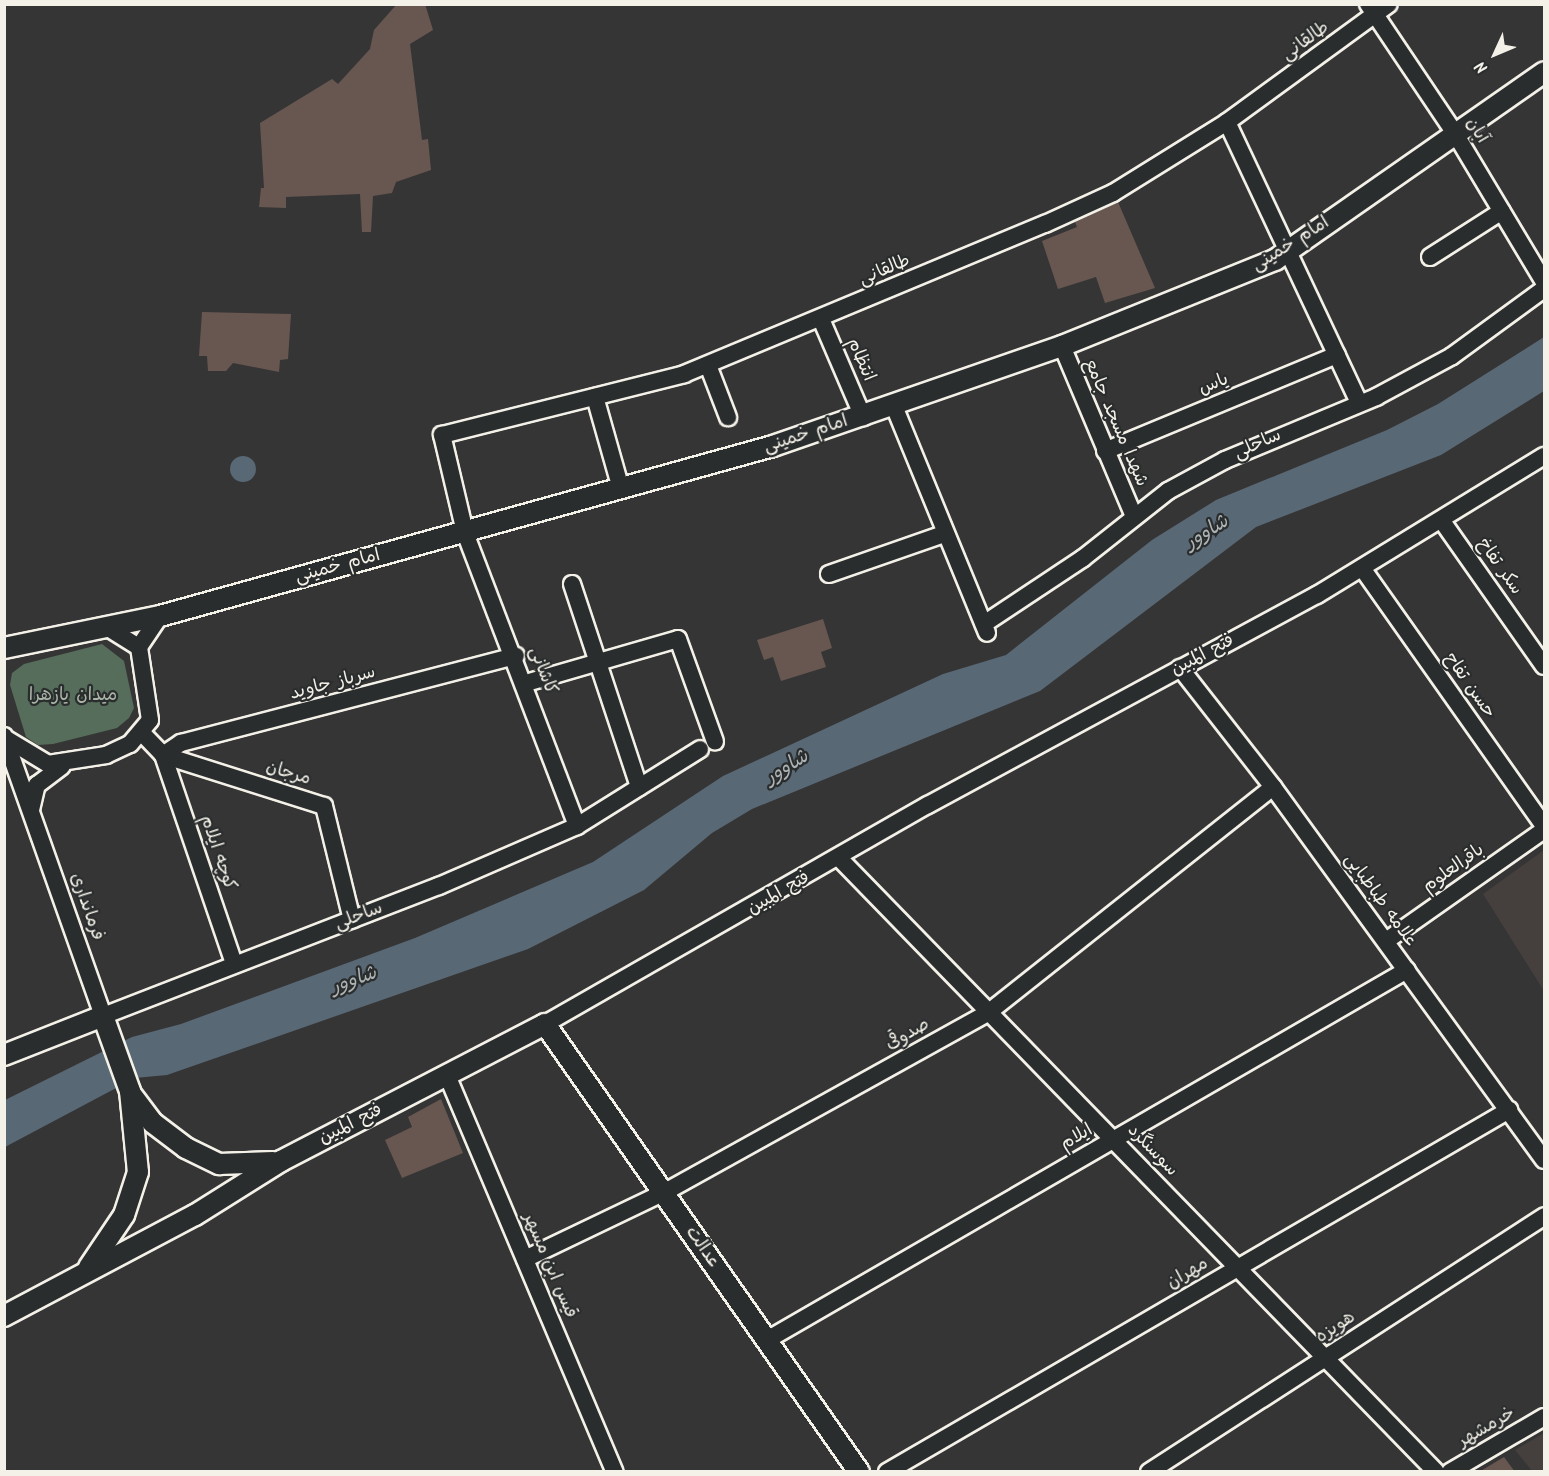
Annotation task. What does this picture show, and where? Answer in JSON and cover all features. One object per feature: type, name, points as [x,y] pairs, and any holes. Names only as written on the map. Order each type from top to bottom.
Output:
[{"type":"street","name":"طالقانی","points":[[465,532],[441,435],[595,397],[708,365],[821,319],[1113,193],[1227,122],[1372,10],[1389,4]]},
{"type":"street","name":"آبان","points":[[1372,10],[1456,135],[1545,282]]},
{"type":"street","name":"امام خمینی","points":[[13,646],[160,616],[621,489],[863,417],[1062,346],[1212,288],[1289,250],[1545,72]]},
{"type":"street","points":[[1227,122],[1359,403]]},
{"type":"street","points":[[1430,257],[1502,211]]},
{"type":"street","name":"ساحلی","points":[[944,534],[986,629],[1082,558],[1133,514],[1225,460],[1359,403],[1452,356],[1545,289]]},
{"type":"street","name":"انتظام","points":[[821,319],[863,417]]},
{"type":"street","name":"شهدا مسجد جامع","points":[[1062,346],[1133,514]]},
{"type":"street","name":"یاس","points":[[1105,451],[1337,355]]},
{"type":"street","points":[[708,365],[728,417]]},
{"type":"street","points":[[595,397],[621,489]]},
{"type":"street","points":[[829,574],[944,534],[894,406]]},
{"type":"street","name":"فتح المبین","points":[[4,1316],[195,1215],[281,1161],[545,1024],[1362,568],[1545,456]]},
{"type":"street","name":"سکر تفاخ","points":[[1442,520],[1545,666]]},
{"type":"street","name":"کاشانی","points":[[465,532],[516,656],[578,826]]},
{"type":"street","name":"حسن تفاح","points":[[1362,568],[1545,828]]},
{"type":"street","points":[[572,584],[639,787]]},
{"type":"street","points":[[5,737],[48,764],[66,764],[106,755],[142,733],[151,702],[140,647],[160,616]]},
{"type":"street","points":[[105,626],[140,647]]},
{"type":"street","points":[[526,683],[678,639],[715,742]]},
{"type":"street","points":[[4,655],[13,646]]},
{"type":"street","name":"سرباز جاوید","points":[[163,755],[181,743],[516,656]]},
{"type":"street","name":"علامه طباطبایی","points":[[1180,668],[1273,787],[1545,1160]]},
{"type":"street","points":[[142,733],[163,755]]},
{"type":"street","name":"فرمانداری","points":[[5,737],[105,1022]]},
{"type":"street","name":"ساحلی","points":[[4,1055],[105,1022],[234,964],[352,920],[578,826],[700,749]]},
{"type":"street","name":"مرجان","points":[[163,755],[324,806],[352,920]]},
{"type":"street","name":"کوچه ایلام","points":[[163,755],[234,964]]},
{"type":"street","points":[[31,811],[37,785],[66,764]]},
{"type":"street","name":"صدوقی","points":[[525,1259],[663,1193],[989,1012],[1273,787]]},
{"type":"street","name":"باقرالعلوم","points":[[1386,941],[1545,828]]},
{"type":"street","name":"سوسنگرد","points":[[840,858],[1436,1472]]},
{"type":"street","name":"ایلام","points":[[767,1340],[1407,970]]},
{"type":"street","points":[[82,1275],[105,1249],[130,1202],[138,1172],[130,1091],[105,1022]]},
{"type":"street","name":"عدالت","points":[[545,1024],[860,1472]]},
{"type":"street","name":"قیس ابن مسهر","points":[[447,1075],[615,1472]]},
{"type":"street","points":[[130,1091],[153,1123],[186,1148],[219,1164],[243,1167],[281,1161]]},
{"type":"street","name":"مهران","points":[[887,1472],[1509,1110]]},
{"type":"street","name":"هویزه","points":[[1149,1472],[1545,1216]]},
{"type":"street","name":"خرمشهر","points":[[1450,1472],[1545,1417]]},
{"type":"shaded area","points":[[1544,850],[1544,991],[1483,894]]},
{"type":"shaded area","points":[[1544,1433],[1544,1471],[1532,1471],[1515,1450]]},
{"type":"green space","name":"میدان یازهرا","points":[[102,644],[124,661],[134,708],[129,718],[117,728],[53,744],[38,745],[26,737],[10,685],[12,673],[24,664]]},
{"type":"water","name":"شاوور","points":[[1544,337],[1544,391],[1441,455],[1256,527],[1040,691],[752,809],[712,833],[644,890],[528,949],[167,1075],[135,1078],[5,1147],[5,1100],[132,1037],[181,1024],[415,938],[593,862],[723,776],[943,674],[1006,655],[1152,540],[1216,500],[1387,430],[1438,404]]},
{"type":"water","points":[[243,456],[252,460],[256,469],[252,478],[243,482],[234,478],[230,469],[234,460]]},
{"type":"building","points":[[397,4],[425,4],[433,30],[410,44],[422,140],[428,139],[431,170],[396,182],[392,193],[373,196],[371,232],[362,232],[360,194],[286,197],[286,208],[259,207],[261,188],[264,188],[260,123],[332,79],[338,84],[370,49],[374,30]]},
{"type":"building","points":[[1118,202],[1155,288],[1105,303],[1096,277],[1058,289],[1042,241],[1077,227],[1075,222]]},
{"type":"building","points":[[202,312],[291,314],[288,359],[280,360],[279,372],[233,363],[226,371],[208,371],[207,356],[199,356]]},
{"type":"building","points":[[823,619],[832,648],[821,652],[826,667],[781,681],[773,657],[764,660],[757,640]]},
{"type":"building","points":[[441,1099],[463,1153],[402,1178],[385,1140],[412,1127],[408,1117]]},
{"type":"building","points":[[1504,1457],[1515,1472],[1479,1472]]}]
